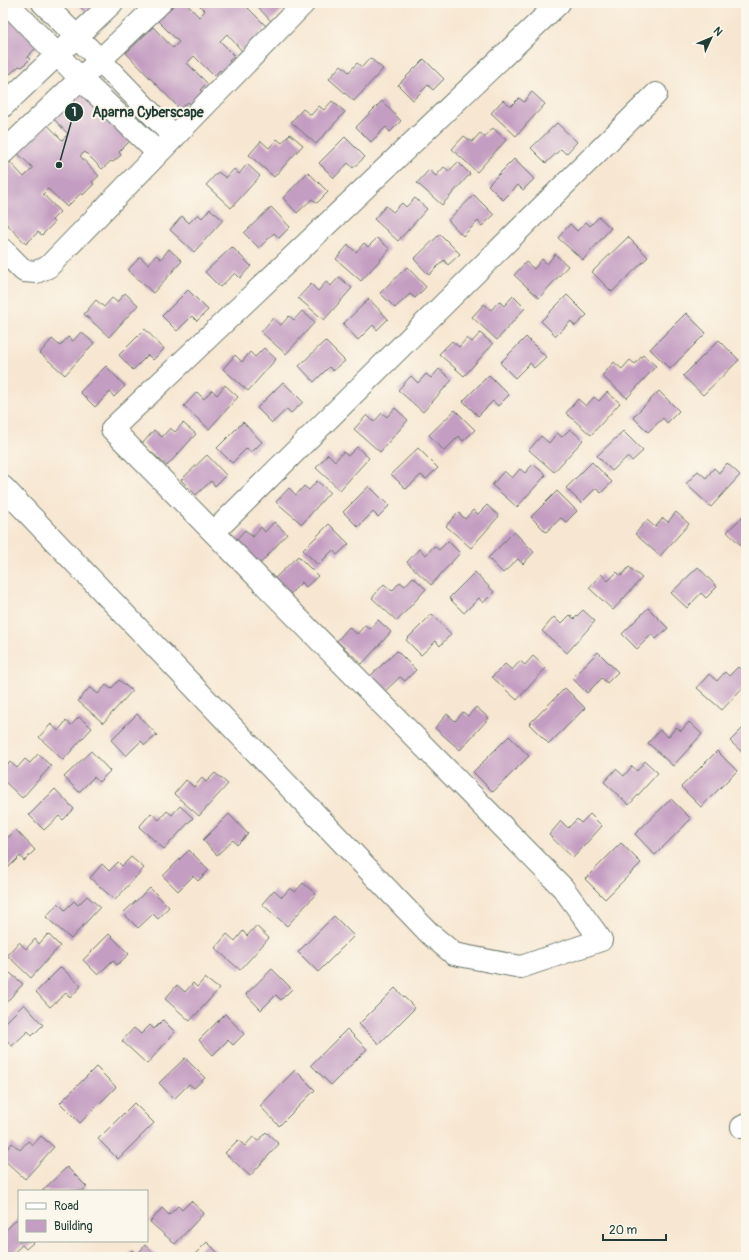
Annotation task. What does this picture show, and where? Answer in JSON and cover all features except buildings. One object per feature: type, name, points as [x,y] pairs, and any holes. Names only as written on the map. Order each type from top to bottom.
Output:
[{"type":"street","points":[[7,3],[80,78],[158,153]]},
{"type":"street","points":[[43,3],[77,36],[174,137]]},
{"type":"street","points":[[3,106],[112,3]]},
{"type":"street","points":[[3,153],[160,3]]},
{"type":"street","points":[[3,250],[24,271],[36,272],[48,267],[304,3]]},
{"type":"street","points":[[3,487],[430,934],[454,954],[522,967],[601,940],[563,888],[112,429],[559,3]]},
{"type":"street","points":[[214,532],[656,94]]},
{"type":"place","name":"Aparna Cyberscape","points":[[59,165]]}]
